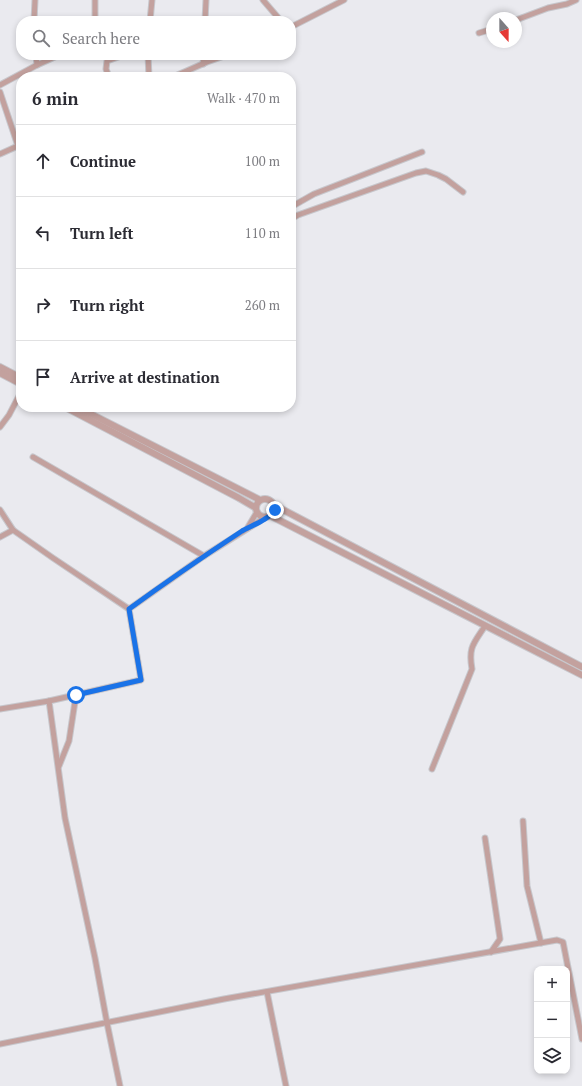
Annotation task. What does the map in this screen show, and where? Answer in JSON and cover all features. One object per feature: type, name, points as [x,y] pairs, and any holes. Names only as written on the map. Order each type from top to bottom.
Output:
[{"type":"street","points":[[34,16],[35,0]]},
{"type":"street","points":[[95,0],[95,16]]},
{"type":"street","points":[[150,16],[152,0]]},
{"type":"street","points":[[205,16],[206,0]]},
{"type":"street","points":[[263,0],[277,16]]},
{"type":"street","points":[[296,24],[344,0]]},
{"type":"street","points":[[522,18],[576,0]]},
{"type":"street","points":[[479,34],[486,31]]},
{"type":"street","points":[[36,60],[37,65]]},
{"type":"street","points":[[24,72],[48,60]]},
{"type":"street","points":[[107,72],[107,61],[110,60]]},
{"type":"street","points":[[148,60],[149,72]]},
{"type":"street","points":[[203,60],[203,64]]},
{"type":"street","points":[[185,72],[214,60]]},
{"type":"street","points":[[0,85],[16,76]]},
{"type":"street","points":[[0,92],[16,134]]},
{"type":"street","points":[[0,154],[16,147]]},
{"type":"street","points":[[296,204],[314,194],[422,152]]},
{"type":"street","points":[[296,216],[408,175],[426,171],[446,179],[463,192]]},
{"type":"street","points":[[0,367],[16,375]]},
{"type":"street","points":[[0,373],[16,381]]},
{"type":"street","points":[[0,427],[9,415],[16,402]]},
{"type":"street","points":[[75,412],[239,498],[256,510],[261,516],[268,516],[582,675]]},
{"type":"street","points":[[89,412],[260,500],[267,499],[272,501],[274,505],[582,667]]},
{"type":"street","points":[[33,458],[204,556]]},
{"type":"street","points":[[248,528],[260,500]]},
{"type":"street","points":[[129,609],[204,556],[268,516],[275,510],[274,505]]},
{"type":"street","points":[[0,510],[13,530],[129,609],[141,680],[49,701],[0,709]]},
{"type":"street","points":[[0,537],[13,530]]},
{"type":"street","points":[[432,769],[472,669],[470,658],[471,647],[486,626]]},
{"type":"street","points":[[58,767],[69,741],[76,695]]},
{"type":"street","points":[[49,701],[65,818],[95,958],[120,1086]]},
{"type":"street","points":[[523,821],[527,886],[542,943]]},
{"type":"street","points":[[485,838],[500,939],[491,952]]},
{"type":"street","points":[[0,1044],[224,999],[557,940],[563,942],[582,1039]]},
{"type":"street","points":[[267,992],[286,1086]]},
{"type":"route","points":[[76,695],[141,680],[129,609],[204,556],[266,517],[271,516],[275,510]]}]
